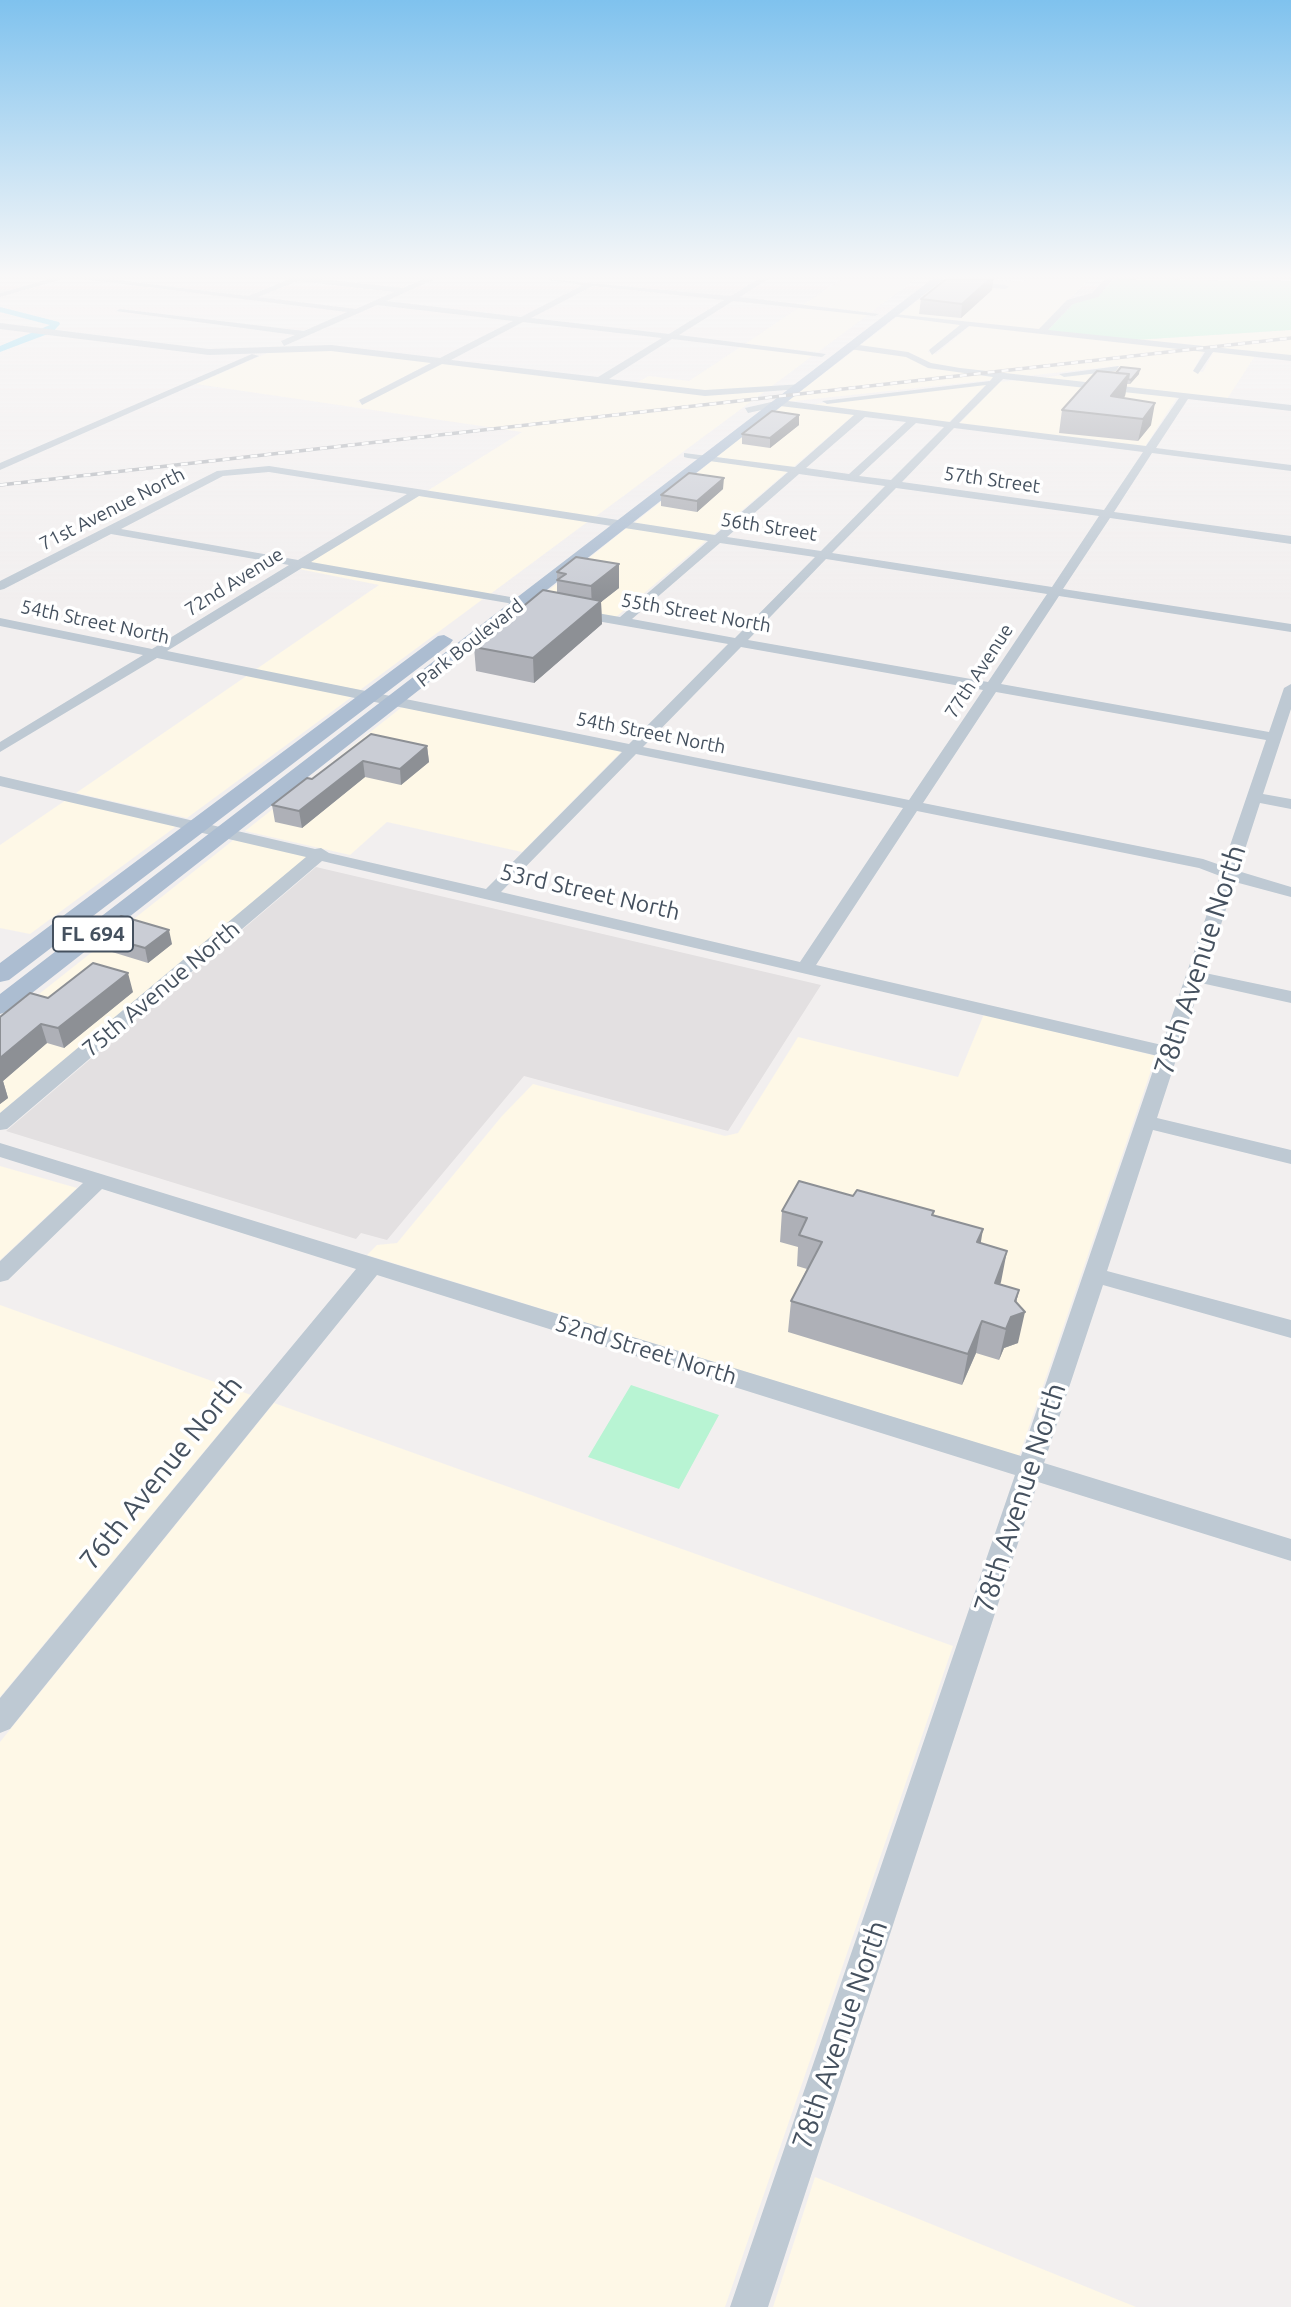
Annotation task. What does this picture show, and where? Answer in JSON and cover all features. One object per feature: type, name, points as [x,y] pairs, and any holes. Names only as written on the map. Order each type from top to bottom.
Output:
[{"type":"main road","name":"Park Boulevard","points":[[0,975],[748,410],[782,399],[793,387]]},
{"type":"main road","name":"Park Boulevard","points":[[0,1006],[801,387]]},
{"type":"street","points":[[0,467],[185,387]]},
{"type":"street","points":[[362,402],[391,387]]},
{"type":"street","points":[[654,387],[782,399],[862,414],[1291,468]]},
{"type":"street","points":[[782,399],[910,387]]},
{"type":"street","points":[[491,893],[990,387]]},
{"type":"street","points":[[1103,387],[1291,408]]},
{"type":"street","name":"77th Avenue","points":[[806,967],[1185,396]]},
{"type":"street","points":[[623,621],[862,414]]},
{"type":"street","points":[[851,478],[914,420]]},
{"type":"street","name":"57th Street","points":[[688,455],[1291,540]]},
{"type":"street","name":"56th Street","points":[[241,470],[269,469],[1291,628]]},
{"type":"street","name":"71st Avenue North","points":[[0,586],[221,473],[241,470]]},
{"type":"street","name":"72nd Avenue","points":[[0,748],[417,492]]},
{"type":"street","name":"55th Street North","points":[[110,530],[1275,737]]},
{"type":"street","name":"54th Street North","points":[[0,622],[1203,864],[1228,876],[1291,892]]},
{"type":"street","name":"78th Avenue North","points":[[749,2307],[1290,698]]},
{"type":"street","name":"53rd Street North","points":[[0,781],[228,831],[1169,1053]]},
{"type":"street","points":[[1255,797],[1291,804]]},
{"type":"street","name":"75th Avenue North","points":[[0,1124],[321,853]]},
{"type":"street","points":[[1195,976],[1291,997]]},
{"type":"street","points":[[1146,1122],[1291,1157]]},
{"type":"street","name":"52nd Street North","points":[[0,1150],[1291,1550]]},
{"type":"street","points":[[0,1274],[98,1181]]},
{"type":"street","name":"76th Avenue North","points":[[0,1720],[372,1265]]},
{"type":"street","points":[[1094,1275],[1291,1329]]},
{"type":"shaded area","points":[[214,387],[385,387],[356,402],[364,403],[395,387],[637,387],[703,395],[764,392],[595,517],[427,491],[522,432]]},
{"type":"shaded area","points":[[670,387],[771,387],[768,389],[720,392]]},
{"type":"shaded area","points":[[806,387],[929,387],[786,402]]},
{"type":"shaded area","points":[[964,387],[984,387],[948,423],[807,405]]},
{"type":"shaded area","points":[[995,387],[1096,387],[1178,396],[1144,448],[959,424]]},
{"type":"shaded area","points":[[1117,387],[1235,387],[1227,399]]},
{"type":"shaded area","points":[[783,405],[855,414],[792,468],[716,457]]},
{"type":"shaded area","points":[[712,461],[788,471],[712,536],[634,523]]},
{"type":"shaded area","points":[[420,494],[590,520],[489,595],[309,563]]},
{"type":"shaded area","points":[[629,526],[708,539],[616,617],[533,603]]},
{"type":"shaded area","points":[[302,567],[483,599],[360,690],[255,670],[379,585],[299,569]]},
{"type":"shaded area","points":[[248,675],[353,696],[187,818],[76,793]]},
{"type":"shaded area","points":[[402,707],[622,751],[522,852],[387,822],[350,855],[245,831]]},
{"type":"shaded area","points":[[66,800],[178,825],[30,934],[0,928],[0,845]]},
{"type":"shaded area","points":[[236,838],[309,855],[0,1113],[0,1025]]},
{"type":"shaded area","points":[[316,867],[821,985],[728,1131],[524,1076],[387,1240],[361,1233],[356,1239],[6,1131]]},
{"type":"shaded area","points":[[984,1014],[1156,1056],[1019,1456],[367,1255],[377,1245],[397,1243],[502,1116],[533,1084],[725,1136],[738,1133],[798,1037],[958,1077]]},
{"type":"shaded area","points":[[0,1166],[77,1188],[0,1260]]},
{"type":"shaded area","points":[[0,1305],[251,1395],[0,1697]]},
{"type":"shaded area","points":[[274,1403],[953,1646],[725,2307],[0,2307],[0,1742]]},
{"type":"shaded area","points":[[815,2177],[1136,2307],[773,2307]]},
{"type":"green space","points":[[631,1385],[719,1415],[679,1489],[588,1457]]},
{"type":"building","points":[[1083,387],[1119,387],[1111,396],[1155,403],[1143,419],[1062,410]]},
{"type":"building","points":[[772,411],[799,415],[770,438],[742,434]]},
{"type":"building","points":[[689,473],[724,478],[697,501],[661,495]]},
{"type":"building","points":[[576,557],[619,564],[591,586],[557,580],[566,574],[557,572]]},
{"type":"building","points":[[543,590],[601,601],[533,658],[474,647]]},
{"type":"building","points":[[371,734],[427,746],[400,769],[363,761],[299,811],[272,805],[307,778],[312,779]]},
{"type":"building","points":[[121,916],[169,930],[145,948],[96,934]]},
{"type":"building","points":[[93,963],[128,973],[58,1028],[41,1024],[0,1058],[0,1017],[30,993],[48,998]]},
{"type":"building","points":[[799,1181],[853,1196],[857,1190],[934,1211],[932,1215],[983,1229],[977,1242],[1007,1251],[995,1283],[1019,1290],[1015,1301],[1025,1312],[1011,1317],[1006,1329],[982,1321],[968,1354],[791,1301],[822,1242],[799,1235],[807,1218],[782,1211]]},
{"type":"railway","points":[[0,485],[864,387]]}]
